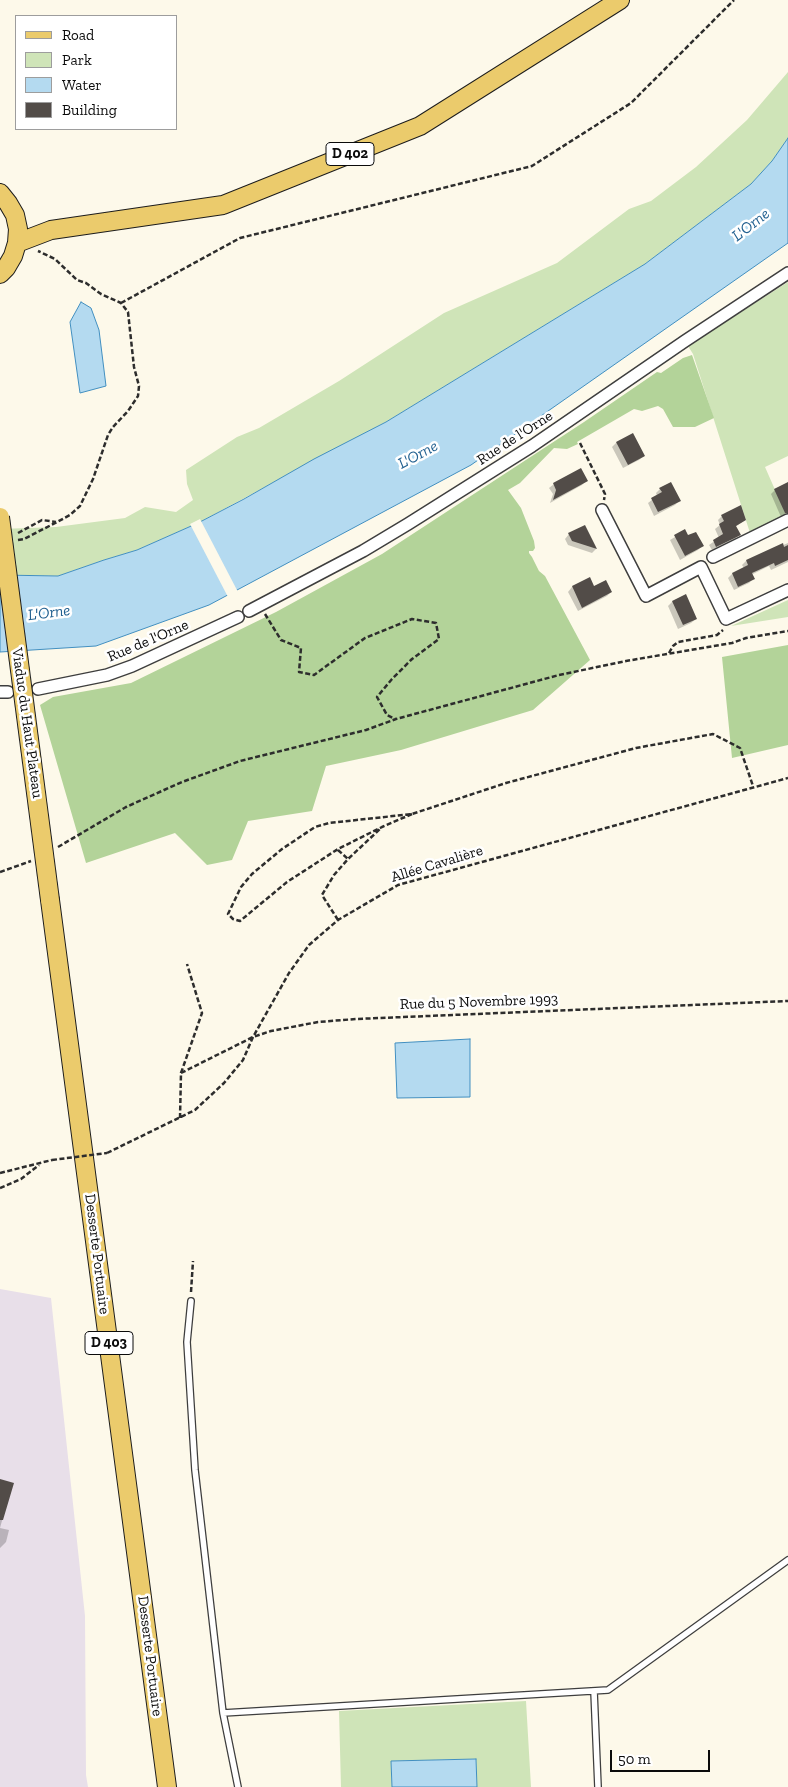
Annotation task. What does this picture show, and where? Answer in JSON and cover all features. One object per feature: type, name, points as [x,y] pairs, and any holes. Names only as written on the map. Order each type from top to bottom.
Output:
[{"type":"main road","name":"D 402","points":[[17,244],[51,230],[224,204],[420,126],[620,0]]},
{"type":"main road","points":[[0,194],[15,215],[18,229],[17,244],[13,256],[0,274]]},
{"type":"main road","points":[[15,215],[51,230]]},
{"type":"main road","name":"Viaduc du Haut Plateau","points":[[0,517],[50,900]]},
{"type":"main road","name":"Desserte Portuaire","points":[[50,900],[167,1787]]},
{"type":"street","name":"Rue de l'Orne","points":[[249,611],[408,524],[532,446],[788,273]]},
{"type":"street","points":[[602,510],[646,596],[701,567],[726,619],[788,590]]},
{"type":"street","points":[[713,557],[788,520]]},
{"type":"street","name":"Rue de l'Orne","points":[[38,689],[107,674],[132,666],[238,617]]},
{"type":"lane","points":[[191,1301],[187,1342],[195,1470],[223,1713],[238,1787]]},
{"type":"lane","points":[[223,1713],[608,1690],[788,1560]]},
{"type":"lane","points":[[594,1691],[598,1787]]},
{"type":"path","points":[[121,303],[240,238],[532,166],[631,103],[734,0]]},
{"type":"path","points":[[17,244],[55,259],[77,280],[86,282],[101,294],[121,303],[128,312],[138,386],[138,396],[128,411],[112,426],[93,479],[80,506],[57,522],[24,539],[18,540]]},
{"type":"path","points":[[580,443],[606,494],[602,510]]},
{"type":"path","points":[[18,533],[42,520],[57,522]]},
{"type":"path","points":[[261,606],[266,617],[282,640],[301,648],[298,672],[314,675],[365,638],[412,619],[436,623],[439,639],[412,659],[392,678],[377,697],[387,715],[396,719]]},
{"type":"path","points":[[669,654],[673,646],[678,642],[717,635],[722,632],[726,619]]},
{"type":"path","points":[[52,850],[126,808],[182,782],[240,762],[366,730],[396,719],[559,676],[626,661],[732,643],[746,638],[788,631]]},
{"type":"path","points":[[412,814],[329,823],[315,827],[282,849],[252,874],[241,887],[228,914],[233,919],[240,921],[287,882],[338,849],[412,814],[525,778],[636,748],[713,734],[740,748],[753,786]]},
{"type":"path","name":"Allée Cavalière","points":[[0,1173],[52,1160],[107,1153],[196,1110],[224,1083],[243,1060],[253,1037],[289,973],[309,945],[338,920],[398,885],[753,786],[788,778]]},
{"type":"path","points":[[338,920],[322,895],[334,875],[348,859],[382,827]]},
{"type":"path","points":[[338,849],[348,859]]},
{"type":"path","points":[[0,872],[37,857]]},
{"type":"path","points":[[180,1118],[181,1073],[202,1013],[187,964]]},
{"type":"path","name":"Rue du 5 Novembre 1993","points":[[181,1073],[253,1037],[270,1031],[318,1022],[788,1001]]},
{"type":"path","points":[[0,1188],[21,1179],[41,1163]]},
{"type":"path","points":[[191,1301],[193,1262]]},
{"type":"shaded area","points":[[0,1289],[51,1298],[85,1616],[86,1775],[88,1787],[0,1787]]},
{"type":"green space","points":[[788,72],[788,138],[772,161],[751,184],[645,264],[386,422],[198,523],[137,550],[58,576],[0,575],[0,529],[56,527],[125,518],[145,507],[176,512],[193,500],[187,484],[186,470],[237,437],[259,428],[339,381],[444,313],[557,263],[629,209],[651,201],[696,167],[747,120]]},
{"type":"green space","points":[[788,282],[788,456],[765,467],[787,517],[750,533],[693,354],[688,346]]},
{"type":"green space","points":[[692,355],[714,418],[695,427],[673,427],[663,409],[658,406],[642,411],[634,409],[577,442],[578,444],[567,449],[554,448],[520,483],[508,490],[521,508],[534,541],[535,548],[533,551],[529,551],[529,553],[539,571],[545,576],[590,660],[533,710],[401,750],[326,766],[312,811],[248,821],[232,860],[207,865],[175,833],[86,863],[40,705],[53,697],[131,683],[276,612],[382,554],[657,372],[661,373],[683,358]]},
{"type":"green space","points":[[788,600],[788,617],[731,626]]},
{"type":"green space","points":[[788,645],[788,745],[732,758],[722,657]]},
{"type":"green space","points":[[526,1701],[531,1787],[477,1787],[476,1759],[391,1761],[392,1787],[341,1787],[339,1711]]},
{"type":"water","name":"L'Orne","points":[[788,138],[788,243],[471,465],[209,605],[96,646],[0,652],[0,575],[58,576],[137,550],[198,523],[386,422],[645,264],[751,184],[772,161]]},
{"type":"water","points":[[81,302],[91,308],[99,330],[106,386],[80,393],[70,322]]},
{"type":"water","points":[[470,1039],[470,1097],[397,1098],[395,1043]]},
{"type":"water","points":[[476,1759],[477,1787],[392,1787],[391,1761]]},
{"type":"pier","points":[[200,519],[238,592],[228,597],[190,524]]},
{"type":"building","points":[[633,433],[645,456],[628,465],[616,442]]},
{"type":"building","points":[[581,468],[588,481],[553,500],[556,490],[553,483]]},
{"type":"building","points":[[671,482],[681,501],[658,512],[651,498],[662,492],[659,488]]},
{"type":"building","points":[[788,482],[788,513],[785,513],[774,489]]},
{"type":"building","points":[[741,505],[746,520],[736,526],[741,535],[716,547],[713,540],[723,534],[719,524],[724,521],[721,515]]},
{"type":"building","points":[[585,525],[597,549],[572,541],[568,533]]},
{"type":"building","points":[[685,529],[688,535],[696,532],[704,546],[685,556],[674,535]]},
{"type":"building","points":[[783,543],[784,547],[788,545],[788,560],[775,566],[774,563],[752,573],[755,579],[738,587],[732,573],[748,565],[746,560]]},
{"type":"building","points":[[590,577],[594,586],[606,580],[612,592],[582,608],[572,586]]},
{"type":"building","points":[[686,594],[697,619],[683,625],[672,601]]},
{"type":"building","points":[[0,1479],[14,1483],[3,1520],[0,1520]]}]
